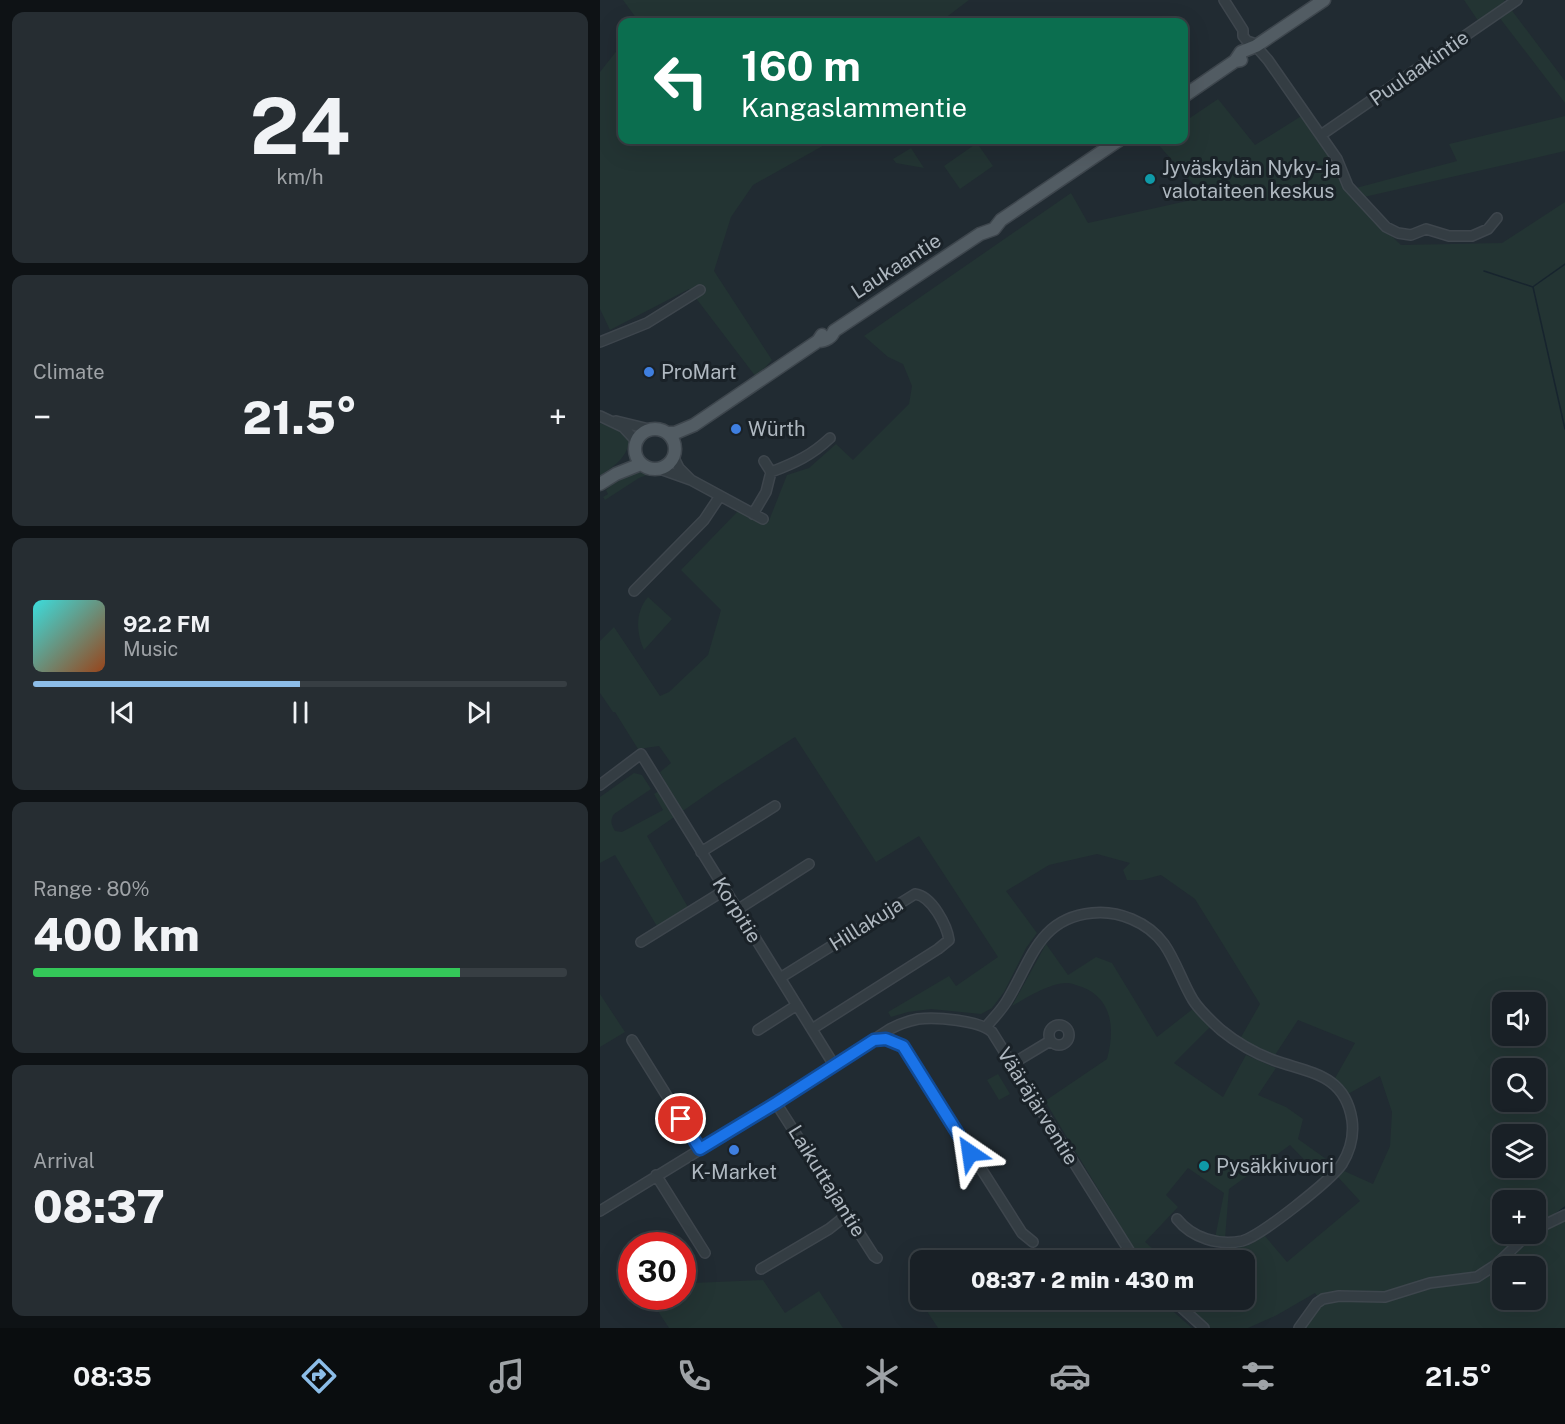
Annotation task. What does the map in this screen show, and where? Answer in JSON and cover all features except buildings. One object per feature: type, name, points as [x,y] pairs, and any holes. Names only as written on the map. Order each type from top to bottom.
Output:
[{"type":"main road","points":[[1188,93],[1235,61],[1246,59],[1254,45],[1324,0]]},
{"type":"main road","name":"Laukaantie","points":[[668,433],[675,433],[694,425],[818,341],[823,341],[833,335],[834,331],[980,234],[994,228],[1001,220],[1113,144]]},
{"type":"main road","name":"Laukaantie","points":[[675,454],[694,425]]},
{"type":"main road","points":[[616,474],[639,436],[649,429],[668,433],[672,438],[675,454],[668,465],[660,469],[650,469],[641,464],[635,445]]},
{"type":"main road","points":[[600,484],[616,474],[641,464]]},
{"type":"street","points":[[1224,0],[1243,30],[1243,36],[1268,60],[1321,135],[1337,159],[1348,186],[1355,196],[1386,227],[1398,233],[1411,235],[1426,229],[1449,236],[1472,236],[1488,229],[1497,218]]},
{"type":"street","name":"Puulaakintie","points":[[1321,135],[1517,0]]},
{"type":"street","points":[[600,342],[647,323],[700,290]]},
{"type":"street","points":[[600,416],[649,429]]},
{"type":"street","points":[[613,421],[630,432],[635,445]]},
{"type":"street","points":[[771,472],[814,453],[830,438]]},
{"type":"street","points":[[675,454],[679,468],[691,480]]},
{"type":"street","points":[[753,513],[766,492],[771,472],[764,461]]},
{"type":"street","points":[[660,469],[691,480],[763,519]]},
{"type":"street","points":[[634,591],[704,520],[720,496]]},
{"type":"street","name":"Korpitie","points":[[600,785],[641,754],[834,1065]]},
{"type":"street","points":[[701,852],[775,806]]},
{"type":"street","points":[[737,910],[809,864]]},
{"type":"street","points":[[641,942],[725,891]]},
{"type":"street","name":"Hillakuja","points":[[780,978],[915,894],[920,894],[931,904],[948,932],[949,940],[812,1029]]},
{"type":"street","points":[[986,1027],[1001,1010],[1028,958],[1049,931],[1060,923],[1077,916],[1098,912],[1116,914],[1139,922],[1163,942],[1195,1002],[1209,1020],[1251,1050],[1276,1061],[1310,1070],[1323,1076],[1340,1091],[1347,1103],[1352,1122],[1348,1150],[1341,1165],[1328,1179],[1260,1232],[1245,1240],[1223,1242],[1200,1237],[1188,1230],[1177,1219]]},
{"type":"street","points":[[762,1028],[797,1005]]},
{"type":"street","name":"Vääräjärventie","points":[[874,1040],[900,1024],[918,1019],[934,1019],[986,1027],[992,1032],[1129,1250]]},
{"type":"street","points":[[600,1210],[776,1103],[874,1040],[886,1039],[903,1046],[1022,1233],[1033,1242]]},
{"type":"street","points":[[632,1040],[700,1149]]},
{"type":"street","points":[[1012,1064],[1050,1041]]},
{"type":"street","name":"Laikuttajantie","points":[[776,1103],[874,1256],[878,1258]]},
{"type":"street","points":[[656,1176],[705,1253]]},
{"type":"street","points":[[761,1269],[829,1229],[848,1214]]},
{"type":"street","points":[[1546,1224],[1565,1215]]},
{"type":"street","points":[[1299,1328],[1318,1301],[1325,1298],[1385,1297],[1430,1283],[1476,1277],[1497,1264],[1518,1244]]},
{"type":"street","points":[[1184,1310],[1204,1328]]},
{"type":"shaded area","points":[[623,0],[969,0],[945,18],[636,18]]},
{"type":"shaded area","points":[[1464,0],[1504,0],[1565,81],[1565,103],[1499,17],[1483,28]]},
{"type":"shaded area","points":[[618,49],[618,144],[826,144],[753,185],[731,217],[714,271],[772,360],[756,377],[689,289],[610,330],[600,309],[600,72]]},
{"type":"shaded area","points":[[1218,99],[1255,145],[1303,115],[1334,164],[1344,190],[1401,245],[1502,243],[1565,202],[1565,1328],[1303,1328],[1319,1299],[1315,1293],[1277,1315],[1248,1328],[1209,1328],[1189,1310],[1255,1310],[1255,1250],[1239,1250],[1239,1247],[1247,1246],[1265,1236],[1287,1262],[1360,1201],[1337,1176],[1342,1170],[1373,1184],[1390,1146],[1392,1112],[1380,1076],[1348,1094],[1334,1080],[1355,1043],[1298,1020],[1275,1055],[1240,1039],[1260,1004],[1195,899],[1161,875],[1142,880],[1127,880],[1123,870],[1130,863],[1097,854],[1049,865],[1006,891],[1037,933],[1026,948],[1004,992],[992,1008],[981,1014],[931,1009],[891,1017],[888,1012],[949,976],[956,986],[998,957],[919,836],[876,862],[795,737],[720,785],[647,836],[689,909],[658,928],[615,855],[600,863],[600,797],[634,773],[642,775],[651,789],[614,814],[612,820],[615,831],[622,832],[663,810],[654,794],[667,786],[660,772],[671,763],[659,746],[638,749],[600,693],[600,641],[614,627],[660,696],[669,692],[708,655],[721,610],[681,570],[740,509],[768,523],[787,475],[809,468],[836,444],[853,460],[909,404],[912,386],[903,364],[888,357],[864,336],[1071,193],[1088,223],[1205,197],[1158,144],[1188,144],[1188,119]]},
{"type":"shaded area","points":[[1565,116],[1565,151],[1364,197],[1356,188],[1457,161],[1449,144]]},
{"type":"shaded area","points":[[978,144],[993,166],[960,189],[944,166]]},
{"type":"shaded area","points":[[911,148],[924,168],[896,163],[893,159]]},
{"type":"shaded area","points":[[600,423],[623,432],[629,441],[622,457],[600,476]]},
{"type":"shaded area","points":[[638,469],[648,472],[647,475],[605,500],[603,497],[608,494],[606,490],[622,475]]},
{"type":"shaded area","points":[[648,597],[672,619],[644,650],[639,637],[638,623],[641,609]]},
{"type":"shaded area","points":[[1046,944],[1068,975],[1096,957],[1112,963],[1157,1037],[1194,1008],[1211,1026],[1174,1063],[1223,1097],[1246,1055],[1276,1068],[1258,1095],[1286,1107],[1303,1119],[1298,1139],[1336,1166],[1322,1178],[1290,1145],[1229,1189],[1225,1239],[1215,1238],[1224,1193],[1188,1168],[1166,1195],[1178,1207],[1145,1242],[1154,1250],[1135,1250],[1045,1101],[1107,1059],[1111,1027],[1106,1007],[1092,992],[1068,983],[1047,988],[1012,1006]]},
{"type":"shaded area","points":[[600,994],[625,1032],[600,1047]]},
{"type":"shaded area","points":[[998,1074],[1010,1094],[999,1100],[987,1080]]},
{"type":"shaded area","points":[[763,1280],[785,1313],[819,1291],[843,1328],[669,1328],[657,1310],[696,1310],[696,1283]]},
{"type":"shaded area","points":[[926,1310],[1172,1310],[1192,1328],[938,1328]]},
{"type":"waterway","points":[[1534,286],[1565,264]]},
{"type":"waterway","points":[[1484,271],[1533,287],[1565,429]]},
{"type":"waterway","points":[[1550,1218],[1565,1207]]},
{"type":"waterway","points":[[1512,1256],[1525,1244]]},
{"type":"place","name":"Jyväskylän Nyky- ja valotaiteen keskus","points":[[1150,179]]},
{"type":"place","name":"ProMart","points":[[649,372]]},
{"type":"place","name":"Würth","points":[[736,429]]},
{"type":"place","name":"K-Market","points":[[734,1150]]},
{"type":"place","name":"Pysäkkivuori","points":[[1204,1166]]},
{"type":"route","points":[[681,1119],[700,1149],[874,1040],[886,1039],[903,1046],[970,1153]]}]
